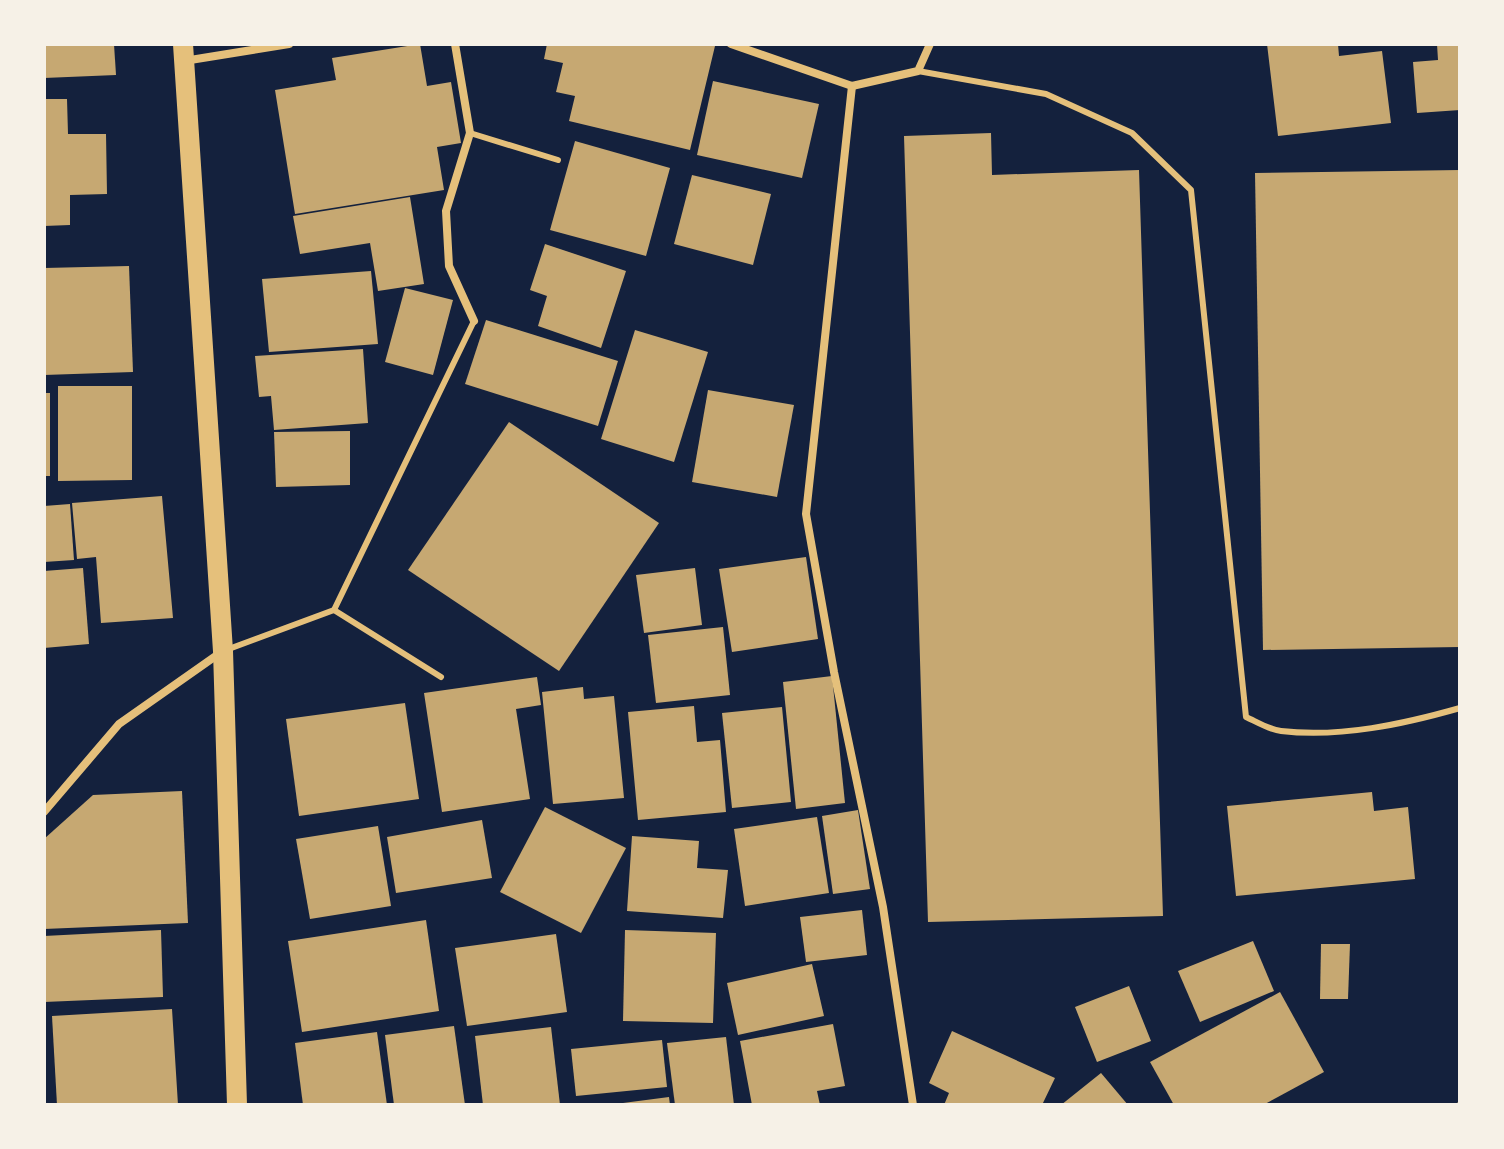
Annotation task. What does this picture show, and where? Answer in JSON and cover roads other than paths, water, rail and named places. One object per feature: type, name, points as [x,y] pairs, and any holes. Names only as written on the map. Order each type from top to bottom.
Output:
[{"type":"main road","points":[[183,52],[223,651],[237,1105]]},
{"type":"street","points":[[183,52],[289,44]]},
{"type":"street","points":[[455,44],[470,133],[446,211],[449,266],[474,321]]},
{"type":"street","points":[[731,44],[852,86],[918,71],[930,44]]},
{"type":"street","points":[[852,86],[806,514],[834,672],[883,907],[913,1105]]},
{"type":"street","points":[[44,812],[119,724],[223,651]]},
{"type":"lane","points":[[918,71],[1046,94],[1132,133],[1191,190],[1246,717],[1279,731],[1349,730],[1420,719],[1460,708]]},
{"type":"lane","points":[[470,133],[558,160]]},
{"type":"lane","points":[[223,651],[334,610],[474,321]]},
{"type":"lane","points":[[334,610],[441,677]]}]
